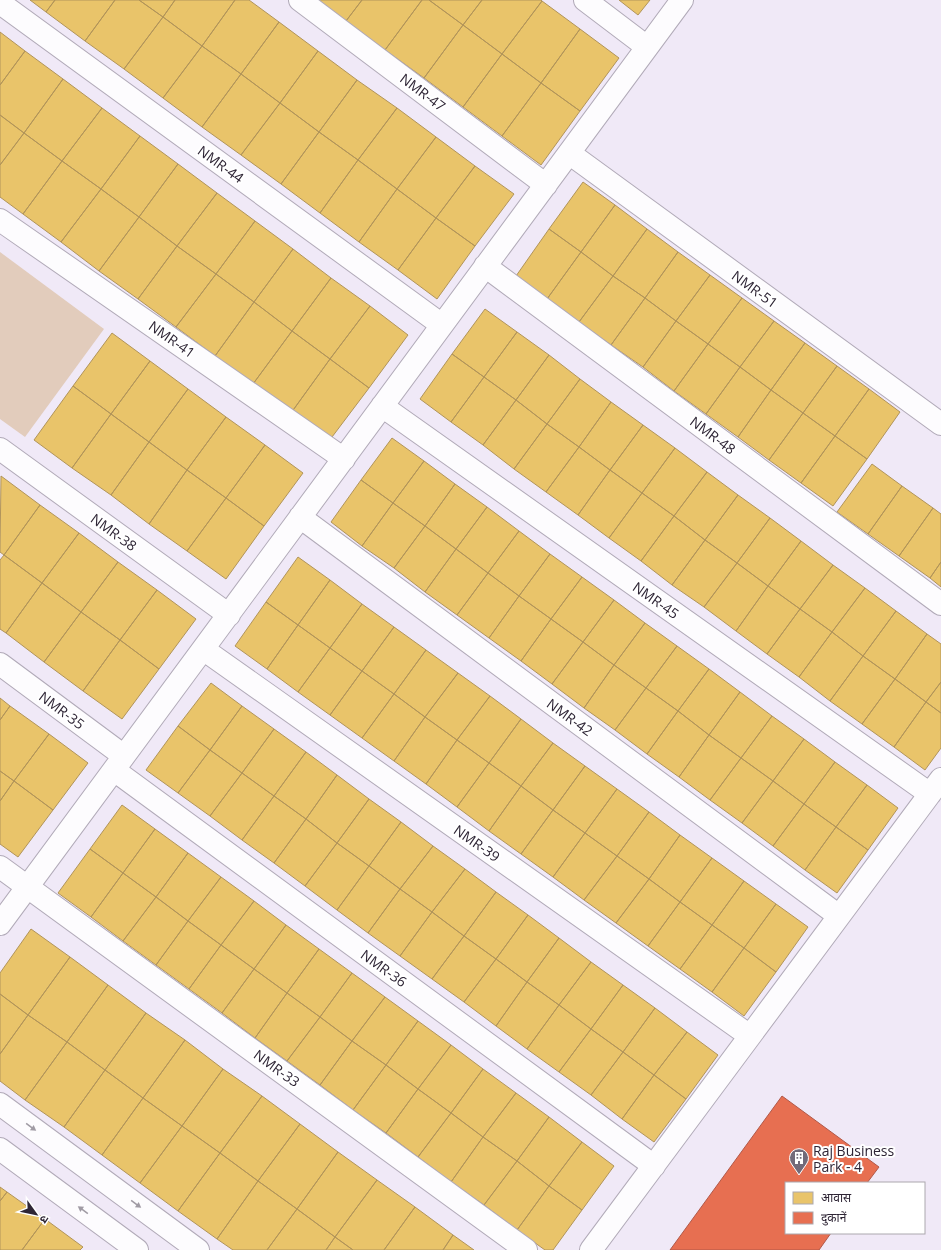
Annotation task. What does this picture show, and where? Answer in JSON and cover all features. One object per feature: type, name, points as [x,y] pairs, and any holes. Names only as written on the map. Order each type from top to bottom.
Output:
[{"type":"street","name":"NMR-47","points":[[300,0],[546,185]]},
{"type":"street","points":[[585,0],[647,47]]},
{"type":"street","points":[[0,924],[682,0]]},
{"type":"street","name":"NMR-44","points":[[0,3],[442,325]]},
{"type":"street","name":"NMR-51","points":[[569,153],[941,424]]},
{"type":"street","name":"NMR-41","points":[[0,220],[344,459]]},
{"type":"street","name":"NMR-48","points":[[485,266],[941,604]]},
{"type":"street","name":"NMR-45","points":[[382,406],[935,787]]},
{"type":"street","name":"NMR-38","points":[[0,449],[229,615]]},
{"type":"street","name":"NMR-42","points":[[300,518],[839,916]]},
{"type":"street","name":"NMR-39","points":[[203,649],[750,1036]]},
{"type":"street","name":"NMR-35","points":[[0,664],[119,763]]},
{"type":"street","name":"NMR-36","points":[[119,763],[654,1166]]},
{"type":"street","points":[[591,1250],[935,787]]},
{"type":"street","name":"NMR-33","points":[[0,866],[526,1250]]},
{"type":"street","points":[[0,1104],[198,1250]]},
{"type":"street","points":[[0,1149],[137,1250]]},
{"type":"shaded area","points":[[0,252],[104,329],[25,437],[0,419]]},
{"type":"building: आवास","points":[[30,0],[55,0],[46,12]]},
{"type":"building: आवास","points":[[55,0],[115,0],[85,41],[46,12]]},
{"type":"building: आवास","points":[[115,0],[139,0],[163,17],[124,69],[85,41]]},
{"type":"building: आवास","points":[[139,0],[175,0],[163,17]]},
{"type":"building: आवास","points":[[175,0],[235,0],[202,46],[163,17]]},
{"type":"building: आवास","points":[[235,0],[249,0],[279,22],[241,74],[202,46]]},
{"type":"building: आवास","points":[[317,0],[362,0],[346,21]]},
{"type":"building: आवास","points":[[362,0],[422,0],[385,50],[346,21]]},
{"type":"building: आवास","points":[[422,0],[429,0],[463,25],[424,78],[385,50]]},
{"type":"building: आवास","points":[[429,0],[482,0],[463,25]]},
{"type":"building: आवास","points":[[482,0],[542,1],[502,54],[463,25]]},
{"type":"building: आवास","points":[[619,0],[650,0],[638,15]]},
{"type":"building: आवास","points":[[542,1],[580,29],[541,83],[502,54]]},
{"type":"building: आवास","points":[[163,17],[202,46],[163,98],[124,69]]},
{"type":"building: आवास","points":[[279,22],[318,51],[280,103],[241,74]]},
{"type":"building: आवास","points":[[463,25],[502,54],[463,107],[424,78]]},
{"type":"building: आवास","points":[[580,29],[619,58],[580,111],[541,83]]},
{"type":"building: आवास","points":[[0,32],[25,51],[0,85]]},
{"type":"building: आवास","points":[[202,46],[241,74],[202,127],[163,98]]},
{"type":"building: आवास","points":[[25,51],[63,79],[24,133],[0,115],[0,85]]},
{"type":"building: आवास","points":[[318,51],[357,80],[319,132],[280,103]]},
{"type":"building: आवास","points":[[502,54],[541,83],[502,136],[463,107]]},
{"type":"building: आवास","points":[[241,74],[280,103],[241,155],[202,127]]},
{"type":"building: आवास","points":[[63,79],[102,108],[62,161],[24,133]]},
{"type":"building: आवास","points":[[357,80],[397,108],[358,160],[319,132]]},
{"type":"building: आवास","points":[[541,83],[580,111],[541,165],[502,136]]},
{"type":"building: आवास","points":[[280,103],[319,132],[281,184],[241,155]]},
{"type":"building: आवास","points":[[102,108],[140,136],[101,189],[62,161]]},
{"type":"building: आवास","points":[[397,108],[436,137],[397,189],[358,160]]},
{"type":"building: आवास","points":[[0,115],[24,133],[0,165]]},
{"type":"building: आवास","points":[[319,132],[358,160],[320,213],[281,184]]},
{"type":"building: आवास","points":[[24,133],[62,161],[23,214],[0,197],[0,165]]},
{"type":"building: आवास","points":[[140,136],[178,164],[139,217],[101,189]]},
{"type":"building: आवास","points":[[436,137],[475,166],[436,218],[397,189]]},
{"type":"building: आवास","points":[[358,160],[397,189],[359,242],[320,213]]},
{"type":"building: आवास","points":[[62,161],[101,189],[61,242],[23,214]]},
{"type":"building: आवास","points":[[178,164],[217,193],[177,246],[139,217]]},
{"type":"building: आवास","points":[[475,166],[514,194],[475,246],[436,218]]},
{"type":"building: आवास","points":[[583,182],[615,205],[581,252],[549,229]]},
{"type":"building: आवास","points":[[101,189],[139,217],[99,271],[61,242]]},
{"type":"building: आवास","points":[[397,189],[436,218],[398,270],[359,242]]},
{"type":"building: आवास","points":[[217,193],[255,221],[216,274],[177,246]]},
{"type":"building: आवास","points":[[615,205],[647,229],[613,276],[581,252]]},
{"type":"building: आवास","points":[[139,217],[177,246],[138,299],[99,271]]},
{"type":"building: आवास","points":[[436,218],[475,246],[437,299],[398,270]]},
{"type":"building: आवास","points":[[255,221],[293,249],[254,302],[216,274]]},
{"type":"building: आवास","points":[[549,229],[581,252],[547,299],[516,276]]},
{"type":"building: आवास","points":[[647,229],[678,252],[645,298],[613,276]]},
{"type":"building: आवास","points":[[177,246],[216,274],[176,327],[138,299]]},
{"type":"building: आवास","points":[[293,249],[331,278],[292,331],[254,302]]},
{"type":"building: आवास","points":[[581,252],[613,276],[579,322],[547,299]]},
{"type":"building: आवास","points":[[678,252],[710,275],[676,321],[645,298]]},
{"type":"building: आवास","points":[[216,274],[254,302],[215,356],[176,327]]},
{"type":"building: आवास","points":[[710,275],[742,298],[708,344],[676,321]]},
{"type":"building: आवास","points":[[613,276],[645,298],[611,345],[579,322]]},
{"type":"building: आवास","points":[[331,278],[370,306],[330,359],[292,331]]},
{"type":"building: आवास","points":[[645,298],[676,321],[643,367],[611,345]]},
{"type":"building: आवास","points":[[742,298],[774,321],[740,367],[708,344]]},
{"type":"building: आवास","points":[[254,302],[292,331],[253,384],[215,356]]},
{"type":"building: आवास","points":[[370,306],[408,335],[369,388],[330,359]]},
{"type":"building: आवास","points":[[485,309],[517,332],[484,377],[452,354]]},
{"type":"building: आवास","points":[[676,321],[708,344],[674,391],[643,367]]},
{"type":"building: आवास","points":[[774,321],[805,343],[771,390],[740,367]]},
{"type":"building: आवास","points":[[292,331],[330,359],[291,413],[253,384]]},
{"type":"building: आवास","points":[[517,332],[549,355],[516,400],[484,377]]},
{"type":"building: आवास","points":[[112,333],[150,361],[111,414],[73,386]]},
{"type":"building: आवास","points":[[805,343],[837,366],[803,413],[771,390]]},
{"type":"building: आवास","points":[[708,344],[740,367],[706,414],[674,391]]},
{"type":"building: आवास","points":[[452,354],[484,377],[451,422],[420,399]]},
{"type":"building: आवास","points":[[549,355],[580,379],[547,424],[516,400]]},
{"type":"building: आवास","points":[[330,359],[369,388],[329,441],[291,413]]},
{"type":"building: आवास","points":[[150,361],[188,389],[149,442],[111,414]]},
{"type":"building: आवास","points":[[837,366],[869,389],[835,436],[803,413]]},
{"type":"building: आवास","points":[[740,367],[771,390],[738,437],[706,414]]},
{"type":"building: आवास","points":[[484,377],[516,400],[483,445],[451,422]]},
{"type":"building: आवास","points":[[580,379],[611,402],[579,447],[547,424]]},
{"type":"building: आवास","points":[[73,386],[111,414],[72,468],[34,440]]},
{"type":"building: आवास","points":[[188,389],[226,417],[187,470],[149,442]]},
{"type":"building: आवास","points":[[869,389],[900,412],[867,459],[835,436]]},
{"type":"building: आवास","points":[[771,390],[803,413],[769,460],[738,437]]},
{"type":"building: आवास","points":[[516,400],[547,424],[514,469],[483,445]]},
{"type":"building: आवास","points":[[611,402],[643,425],[610,470],[579,447]]},
{"type":"building: आवास","points":[[803,413],[835,436],[801,483],[769,460]]},
{"type":"building: आवास","points":[[111,414],[149,442],[111,495],[72,468]]},
{"type":"building: आवास","points":[[226,417],[265,445],[226,498],[187,470]]},
{"type":"building: आवास","points":[[547,424],[579,447],[546,492],[514,469]]},
{"type":"building: आवास","points":[[643,425],[675,448],[642,493],[610,470]]},
{"type":"building: आवास","points":[[835,436],[867,459],[833,506],[801,483]]},
{"type":"building: आवास","points":[[392,438],[424,461],[393,503],[361,480]]},
{"type":"building: आवास","points":[[149,442],[187,470],[149,524],[111,495]]},
{"type":"building: आवास","points":[[265,445],[303,473],[264,526],[226,498]]},
{"type":"building: आवास","points":[[579,447],[610,470],[578,515],[546,492]]},
{"type":"building: आवास","points":[[675,448],[707,472],[674,516],[642,493]]},
{"type":"building: आवास","points":[[424,461],[455,484],[425,526],[393,503]]},
{"type":"building: आवास","points":[[872,464],[902,486],[868,534],[837,512]]},
{"type":"building: आवास","points":[[187,470],[226,498],[187,551],[149,524]]},
{"type":"building: आवास","points":[[610,470],[642,493],[609,538],[578,515]]},
{"type":"building: आवास","points":[[707,472],[738,495],[705,540],[674,516]]},
{"type":"building: आवास","points":[[1,476],[40,505],[4,555],[0,552]]},
{"type":"building: आवास","points":[[361,480],[393,503],[362,546],[331,522]]},
{"type":"building: आवास","points":[[455,484],[487,507],[456,549],[425,526]]},
{"type":"building: आवास","points":[[902,486],[933,508],[899,556],[868,534]]},
{"type":"building: आवास","points":[[642,493],[674,516],[641,561],[609,538]]},
{"type":"building: आवास","points":[[738,495],[770,518],[737,563],[705,540]]},
{"type":"building: आवास","points":[[226,498],[264,526],[226,579],[187,551]]},
{"type":"building: आवास","points":[[393,503],[425,526],[394,568],[362,546]]},
{"type":"building: आवास","points":[[40,505],[79,533],[42,583],[4,555]]},
{"type":"building: आवास","points":[[487,507],[519,531],[488,573],[456,549]]},
{"type":"building: आवास","points":[[933,508],[941,514],[941,562],[930,578],[899,556]]},
{"type":"building: आवास","points":[[674,516],[705,540],[672,585],[641,561]]},
{"type":"building: आवास","points":[[770,518],[801,541],[768,586],[737,563]]},
{"type":"building: आवास","points":[[425,526],[456,549],[425,592],[394,568]]},
{"type":"building: आवास","points":[[519,531],[550,554],[519,596],[488,573]]},
{"type":"building: आवास","points":[[79,533],[118,562],[81,612],[42,583]]},
{"type":"building: आवास","points":[[705,540],[737,563],[704,607],[672,585]]},
{"type":"building: आवास","points":[[801,541],[833,565],[800,609],[768,586]]},
{"type":"building: आवास","points":[[456,549],[488,573],[457,615],[425,592]]},
{"type":"building: आवास","points":[[550,554],[582,577],[551,619],[519,596]]},
{"type":"building: आवास","points":[[4,555],[42,583],[6,633],[0,629],[0,560]]},
{"type":"building: आवास","points":[[298,557],[330,580],[298,625],[266,602]]},
{"type":"building: आवास","points":[[118,562],[157,590],[120,640],[81,612]]},
{"type":"building: आवास","points":[[941,562],[941,587],[930,578]]},
{"type":"building: आवास","points":[[737,563],[768,586],[736,631],[704,607]]},
{"type":"building: आवास","points":[[833,565],[865,588],[832,632],[800,609]]},
{"type":"building: आवास","points":[[488,573],[519,596],[489,638],[457,615]]},
{"type":"building: आवास","points":[[582,577],[614,600],[583,642],[551,619]]},
{"type":"building: आवास","points":[[330,580],[362,604],[330,648],[298,625]]},
{"type":"building: आवास","points":[[42,583],[81,612],[44,662],[6,633]]},
{"type":"building: आवास","points":[[768,586],[800,609],[767,654],[736,631]]},
{"type":"building: आवास","points":[[865,588],[896,611],[863,656],[832,632]]},
{"type":"building: आवास","points":[[157,590],[196,619],[159,669],[120,640]]},
{"type":"building: आवास","points":[[519,596],[551,619],[521,661],[489,638]]},
{"type":"building: आवास","points":[[614,600],[645,623],[614,665],[583,642]]},
{"type":"building: आवास","points":[[266,602],[298,625],[267,669],[235,646]]},
{"type":"building: आवास","points":[[362,604],[394,627],[362,671],[330,648]]},
{"type":"building: आवास","points":[[800,609],[832,632],[799,677],[767,654]]},
{"type":"building: आवास","points":[[896,611],[927,634],[895,679],[863,656]]},
{"type":"building: आवास","points":[[81,612],[120,640],[83,691],[44,662]]},
{"type":"building: आवास","points":[[551,619],[583,642],[552,684],[521,661]]},
{"type":"building: आवास","points":[[645,623],[677,646],[646,688],[614,665]]},
{"type":"building: आवास","points":[[298,625],[330,648],[298,692],[267,669]]},
{"type":"building: आवास","points":[[394,627],[426,650],[394,694],[362,671]]},
{"type":"building: आवास","points":[[832,632],[863,656],[830,701],[799,677]]},
{"type":"building: आवास","points":[[927,634],[941,644],[941,682],[926,702],[895,679]]},
{"type":"building: आवास","points":[[120,640],[159,669],[122,719],[83,691]]},
{"type":"building: आवास","points":[[583,642],[614,665],[584,708],[552,684]]},
{"type":"building: आवास","points":[[677,646],[709,669],[678,711],[646,688]]},
{"type":"building: आवास","points":[[330,648],[362,671],[330,715],[298,692]]},
{"type":"building: आवास","points":[[426,650],[458,673],[425,717],[394,694]]},
{"type":"building: आवास","points":[[863,656],[895,679],[862,724],[830,701]]},
{"type":"building: आवास","points":[[614,665],[646,688],[615,730],[584,708]]},
{"type":"building: आवास","points":[[709,669],[740,692],[709,735],[678,711]]},
{"type":"building: आवास","points":[[362,671],[394,694],[362,738],[330,715]]},
{"type":"building: आवास","points":[[458,673],[490,696],[457,740],[425,717]]},
{"type":"building: आवास","points":[[895,679],[926,702],[894,747],[862,724]]},
{"type":"building: आवास","points":[[941,682],[941,713],[926,702]]},
{"type":"building: आवास","points":[[211,683],[242,706],[210,750],[178,726]]},
{"type":"building: आवास","points":[[646,688],[678,711],[647,754],[615,730]]},
{"type":"building: आवास","points":[[740,692],[772,716],[741,758],[709,735]]},
{"type":"building: आवास","points":[[394,694],[425,717],[394,761],[362,738]]},
{"type":"building: आवास","points":[[490,696],[521,719],[489,763],[457,740]]},
{"type":"building: आवास","points":[[0,698],[10,706],[0,720]]},
{"type":"building: आवास","points":[[926,702],[941,713],[941,748],[925,770],[894,747]]},
{"type":"building: आवास","points":[[10,706],[49,734],[14,781],[0,771],[0,720]]},
{"type":"building: आवास","points":[[242,706],[274,729],[242,773],[210,750]]},
{"type":"building: आवास","points":[[678,711],[709,735],[679,777],[647,754]]},
{"type":"building: आवास","points":[[772,716],[804,739],[773,781],[741,758]]},
{"type":"building: आवास","points":[[425,717],[457,740],[426,784],[394,761]]},
{"type":"building: आवास","points":[[521,719],[553,743],[521,786],[489,763]]},
{"type":"building: आवास","points":[[178,726],[210,750],[178,793],[146,770]]},
{"type":"building: आवास","points":[[274,729],[306,752],[274,796],[242,773]]},
{"type":"building: आवास","points":[[49,734],[88,763],[53,810],[14,781]]},
{"type":"building: आवास","points":[[709,735],[741,758],[710,800],[679,777]]},
{"type":"building: आवास","points":[[804,739],[835,762],[804,804],[773,781]]},
{"type":"building: आवास","points":[[457,740],[489,763],[457,807],[426,784]]},
{"type":"building: आवास","points":[[553,743],[585,766],[553,810],[521,786]]},
{"type":"building: आवास","points":[[210,750],[242,773],[210,816],[178,793]]},
{"type":"building: आवास","points":[[306,752],[337,775],[306,819],[274,796]]},
{"type":"building: आवास","points":[[741,758],[773,781],[742,823],[710,800]]},
{"type":"building: आवास","points":[[835,762],[867,785],[836,827],[804,804]]},
{"type":"building: आवास","points":[[489,763],[521,786],[489,831],[457,807]]},
{"type":"building: आवास","points":[[585,766],[617,789],[585,833],[553,810]]},
{"type":"building: आवास","points":[[0,771],[14,781],[0,801]]},
{"type":"building: आवास","points":[[242,773],[274,796],[242,840],[210,816]]},
{"type":"building: आवास","points":[[337,775],[369,799],[337,843],[306,819]]},
{"type":"building: आवास","points":[[14,781],[53,810],[18,857],[0,844],[0,801]]},
{"type":"building: आवास","points":[[773,781],[804,804],[773,846],[742,823]]},
{"type":"building: आवास","points":[[867,785],[898,808],[868,850],[836,827]]},
{"type":"building: आवास","points":[[521,786],[553,810],[521,854],[489,831]]},
{"type":"building: आवास","points":[[617,789],[649,812],[617,856],[585,833]]},
{"type":"building: आवास","points":[[274,796],[306,819],[274,863],[242,840]]},
{"type":"building: आवास","points":[[369,799],[401,822],[369,866],[337,843]]},
{"type":"building: आवास","points":[[804,804],[836,827],[805,870],[773,846]]},
{"type":"building: आवास","points":[[122,805],[155,829],[123,873],[90,849]]},
{"type":"building: आवास","points":[[553,810],[585,833],[553,877],[521,854]]},
{"type":"building: आवास","points":[[649,812],[680,835],[649,879],[617,856]]},
{"type":"building: आवास","points":[[306,819],[337,843],[305,886],[274,863]]},
{"type":"building: आवास","points":[[401,822],[433,846],[400,889],[369,866]]},
{"type":"building: आवास","points":[[836,827],[868,850],[837,893],[805,870]]},
{"type":"building: आवास","points":[[155,829],[188,853],[156,897],[123,873]]},
{"type":"building: आवास","points":[[585,833],[617,856],[584,900],[553,877]]},
{"type":"building: आवास","points":[[680,835],[712,858],[680,902],[649,879]]},
{"type":"building: आवास","points":[[337,843],[369,866],[337,910],[305,886]]},
{"type":"building: आवास","points":[[433,846],[465,869],[432,912],[400,889]]},
{"type":"building: आवास","points":[[90,849],[123,873],[91,917],[58,893]]},
{"type":"building: आवास","points":[[188,853],[221,877],[188,921],[156,897]]},
{"type":"building: आवास","points":[[617,856],[649,879],[616,923],[584,900]]},
{"type":"building: आवास","points":[[712,858],[744,881],[712,925],[680,902]]},
{"type":"building: आवास","points":[[369,866],[400,889],[368,933],[337,910]]},
{"type":"building: आवास","points":[[465,869],[496,892],[464,936],[432,912]]},
{"type":"building: आवास","points":[[123,873],[156,897],[123,941],[91,917]]},
{"type":"building: आवास","points":[[221,877],[254,901],[221,945],[188,921]]},
{"type":"building: आवास","points":[[649,879],[680,902],[648,946],[616,923]]},
{"type":"building: आवास","points":[[744,881],[776,904],[744,948],[712,925]]},
{"type":"building: आवास","points":[[400,889],[432,912],[400,956],[368,933]]},
{"type":"building: आवास","points":[[496,892],[528,915],[496,959],[464,936]]},
{"type":"building: आवास","points":[[156,897],[188,921],[156,965],[123,941]]},
{"type":"building: आवास","points":[[254,901],[286,925],[254,969],[221,945]]},
{"type":"building: आवास","points":[[680,902],[712,925],[680,969],[648,946]]},
{"type":"building: आवास","points":[[776,904],[808,927],[776,972],[744,948]]},
{"type":"building: आवास","points":[[432,912],[464,936],[432,979],[400,956]]},
{"type":"building: आवास","points":[[528,915],[559,938],[527,982],[496,959]]},
{"type":"building: आवास","points":[[188,921],[221,945],[189,989],[156,965]]},
{"type":"building: आवास","points":[[286,925],[319,949],[287,993],[254,969]]},
{"type":"building: आवास","points":[[712,925],[744,948],[712,992],[680,969]]},
{"type":"building: आवास","points":[[31,929],[70,957],[28,1015],[0,994],[0,973]]},
{"type":"building: आवास","points":[[464,936],[496,959],[464,1002],[432,979]]},
{"type":"building: आवास","points":[[559,938],[591,962],[559,1005],[527,982]]},
{"type":"building: आवास","points":[[221,945],[254,969],[222,1013],[189,989]]},
{"type":"building: आवास","points":[[744,948],[776,972],[744,1016],[712,992]]},
{"type":"building: आवास","points":[[319,949],[352,973],[320,1017],[287,993]]},
{"type":"building: आवास","points":[[70,957],[108,985],[67,1042],[28,1015]]},
{"type":"building: आवास","points":[[496,959],[527,982],[496,1026],[464,1002]]},
{"type":"building: आवास","points":[[591,962],[623,985],[591,1029],[559,1005]]},
{"type":"building: आवास","points":[[254,969],[287,993],[255,1038],[222,1013]]},
{"type":"building: आवास","points":[[352,973],[385,997],[352,1041],[320,1017]]},
{"type":"building: आवास","points":[[527,982],[559,1005],[527,1049],[496,1026]]},
{"type":"building: आवास","points":[[108,985],[146,1013],[105,1070],[67,1042]]},
{"type":"building: आवास","points":[[623,985],[655,1008],[623,1052],[591,1029]]},
{"type":"building: आवास","points":[[287,993],[320,1017],[287,1061],[255,1038]]},
{"type":"building: आवास","points":[[0,994],[28,1015],[0,1054]]},
{"type":"building: आवास","points":[[385,997],[418,1021],[386,1065],[352,1041]]},
{"type":"building: आवास","points":[[559,1005],[591,1029],[559,1072],[527,1049]]},
{"type":"building: आवास","points":[[655,1008],[687,1032],[654,1075],[623,1052]]},
{"type":"building: आवास","points":[[146,1013],[185,1040],[143,1098],[105,1070]]},
{"type":"building: आवास","points":[[28,1015],[67,1042],[25,1100],[0,1081],[0,1054]]},
{"type":"building: आवास","points":[[320,1017],[352,1041],[320,1085],[287,1061]]},
{"type":"building: आवास","points":[[418,1021],[451,1045],[418,1089],[386,1065]]},
{"type":"building: आवास","points":[[591,1029],[623,1052],[591,1095],[559,1072]]},
{"type":"building: आवास","points":[[687,1032],[718,1055],[686,1099],[654,1075]]},
{"type":"building: आवास","points":[[185,1040],[223,1069],[182,1126],[143,1098]]},
{"type":"building: आवास","points":[[352,1041],[386,1065],[353,1110],[320,1085]]},
{"type":"building: आवास","points":[[67,1042],[105,1070],[64,1127],[25,1100]]},
{"type":"building: आवास","points":[[451,1045],[483,1069],[451,1113],[418,1089]]},
{"type":"building: आवास","points":[[623,1052],[654,1075],[622,1119],[591,1095]]},
{"type":"building: आवास","points":[[386,1065],[418,1089],[386,1133],[353,1110]]},
{"type":"building: आवास","points":[[223,1069],[262,1096],[220,1153],[182,1126]]},
{"type":"building: आवास","points":[[483,1069],[516,1093],[483,1137],[451,1113]]},
{"type":"building: आवास","points":[[105,1070],[143,1098],[102,1155],[64,1127]]},
{"type":"building: आवास","points":[[654,1075],[686,1099],[654,1142],[622,1119]]},
{"type":"building: आवास","points":[[418,1089],[451,1113],[418,1157],[386,1133]]},
{"type":"building: आवास","points":[[516,1093],[549,1117],[517,1161],[483,1137]]},
{"type":"building: आवास","points":[[262,1096],[300,1124],[258,1181],[220,1153]]},
{"type":"building: आवास","points":[[143,1098],[182,1126],[140,1183],[102,1155]]},
{"type":"building: आवास","points":[[451,1113],[483,1137],[451,1182],[418,1157]]},
{"type":"building: आवास","points":[[549,1117],[582,1142],[549,1186],[517,1161]]},
{"type":"building: आवास","points":[[300,1124],[338,1152],[297,1209],[258,1181]]},
{"type":"building: आवास","points":[[182,1126],[220,1153],[178,1211],[140,1183]]},
{"type":"building: आवास","points":[[483,1137],[517,1161],[484,1205],[451,1182]]},
{"type":"building: आवास","points":[[582,1142],[614,1166],[582,1210],[549,1186]]},
{"type":"building: आवास","points":[[338,1152],[377,1180],[335,1237],[297,1209]]},
{"type":"building: आवास","points":[[220,1153],[258,1181],[217,1239],[178,1211]]},
{"type":"building: आवास","points":[[517,1161],[549,1186],[517,1230],[484,1205]]},
{"type":"building: आवास","points":[[377,1180],[415,1207],[384,1250],[353,1250],[335,1237]]},
{"type":"building: आवास","points":[[258,1181],[297,1209],[267,1250],[233,1250],[217,1239]]},
{"type":"building: आवास","points":[[549,1186],[582,1210],[553,1250],[545,1250],[517,1230]]},
{"type":"building: आवास","points":[[0,1187],[7,1192],[0,1201]]},
{"type":"building: आवास","points":[[7,1192],[45,1219],[22,1250],[0,1250],[0,1201]]},
{"type":"building: आवास","points":[[415,1207],[453,1235],[443,1250],[384,1250]]},
{"type":"building: आवास","points":[[297,1209],[335,1237],[326,1250],[267,1250]]},
{"type":"building: आवास","points":[[45,1219],[83,1247],[80,1250],[22,1250]]},
{"type":"building: आवास","points":[[453,1235],[474,1250],[443,1250]]},
{"type":"building: आवास","points":[[335,1237],[353,1250],[326,1250]]},
{"type":"building: दुकानें","name":"Raj Business Park - 4","points":[[782,1096],[879,1167],[868,1182],[785,1182],[785,1234],[830,1234],[819,1250],[670,1250]]},
{"type":"place","name":"Raj Business Park - 4","points":[[799,1175]]}]
